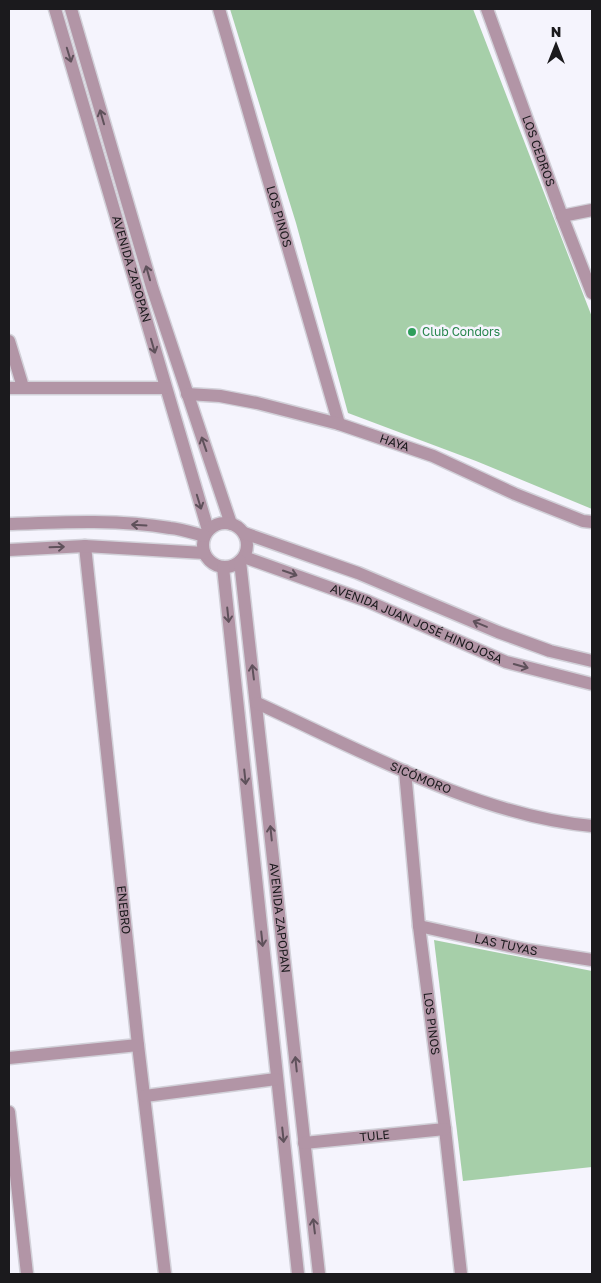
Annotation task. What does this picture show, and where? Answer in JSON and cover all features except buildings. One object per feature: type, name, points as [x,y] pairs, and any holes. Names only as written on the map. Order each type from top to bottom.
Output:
[{"type":"street","name":"AVENIDA ZAPOPAN","points":[[55,9],[206,533]]},
{"type":"street","name":"AVENIDA ZAPOPAN","points":[[71,9],[152,286],[231,524]]},
{"type":"street","name":"LOS PINOS","points":[[218,9],[339,424]]},
{"type":"street","name":"LOS CEDROS","points":[[488,9],[562,216],[592,293]]},
{"type":"street","points":[[562,216],[592,210]]},
{"type":"street","points":[[9,341],[22,387]]},
{"type":"street","points":[[9,388],[165,388]]},
{"type":"street","name":"HAYA","points":[[187,394],[220,396],[257,403],[339,424],[433,456],[515,494],[583,521],[592,522]]},
{"type":"street","points":[[9,524],[64,522],[143,525],[206,533]]},
{"type":"street","points":[[218,524],[231,524],[238,527],[244,533],[246,549],[242,559],[229,567],[215,565],[208,560],[204,553],[202,544],[206,533],[218,524]]},
{"type":"street","name":"AVENIDA JUAN JOSÉ HINOJOSA","points":[[244,533],[358,572],[498,632],[550,651],[592,661]]},
{"type":"street","points":[[9,550],[85,546],[204,553]]},
{"type":"street","name":"ENEBRO","points":[[85,546],[138,1045],[165,1274]]},
{"type":"street","name":"AVENIDA ZAPOPAN","points":[[242,559],[319,1274]]},
{"type":"street","name":"AVENIDA JUAN JOSÉ HINOJOSA","points":[[242,559],[368,600],[506,662],[592,684]]},
{"type":"street","name":"AVENIDA ZAPOPAN","points":[[223,567],[298,1274]]},
{"type":"street","name":"SICÓMORO","points":[[257,703],[405,771],[461,793],[512,810],[568,824],[592,826]]},
{"type":"street","name":"LOS PINOS","points":[[405,771],[419,926],[445,1129],[460,1274]]},
{"type":"street","name":"LAS TUYAS","points":[[419,926],[528,950],[592,960]]},
{"type":"street","points":[[9,1058],[138,1045]]},
{"type":"street","points":[[145,1096],[276,1079]]},
{"type":"street","points":[[9,1112],[27,1274]]},
{"type":"street","name":"TULE","points":[[304,1143],[445,1129]]},
{"type":"green space","points":[[230,9],[473,9],[592,317],[592,509],[476,461],[348,413],[296,223]]},
{"type":"green space","points":[[434,940],[592,971],[592,1167],[463,1181]]},
{"type":"place","name":"Club Condors","points":[[412,332]]}]
